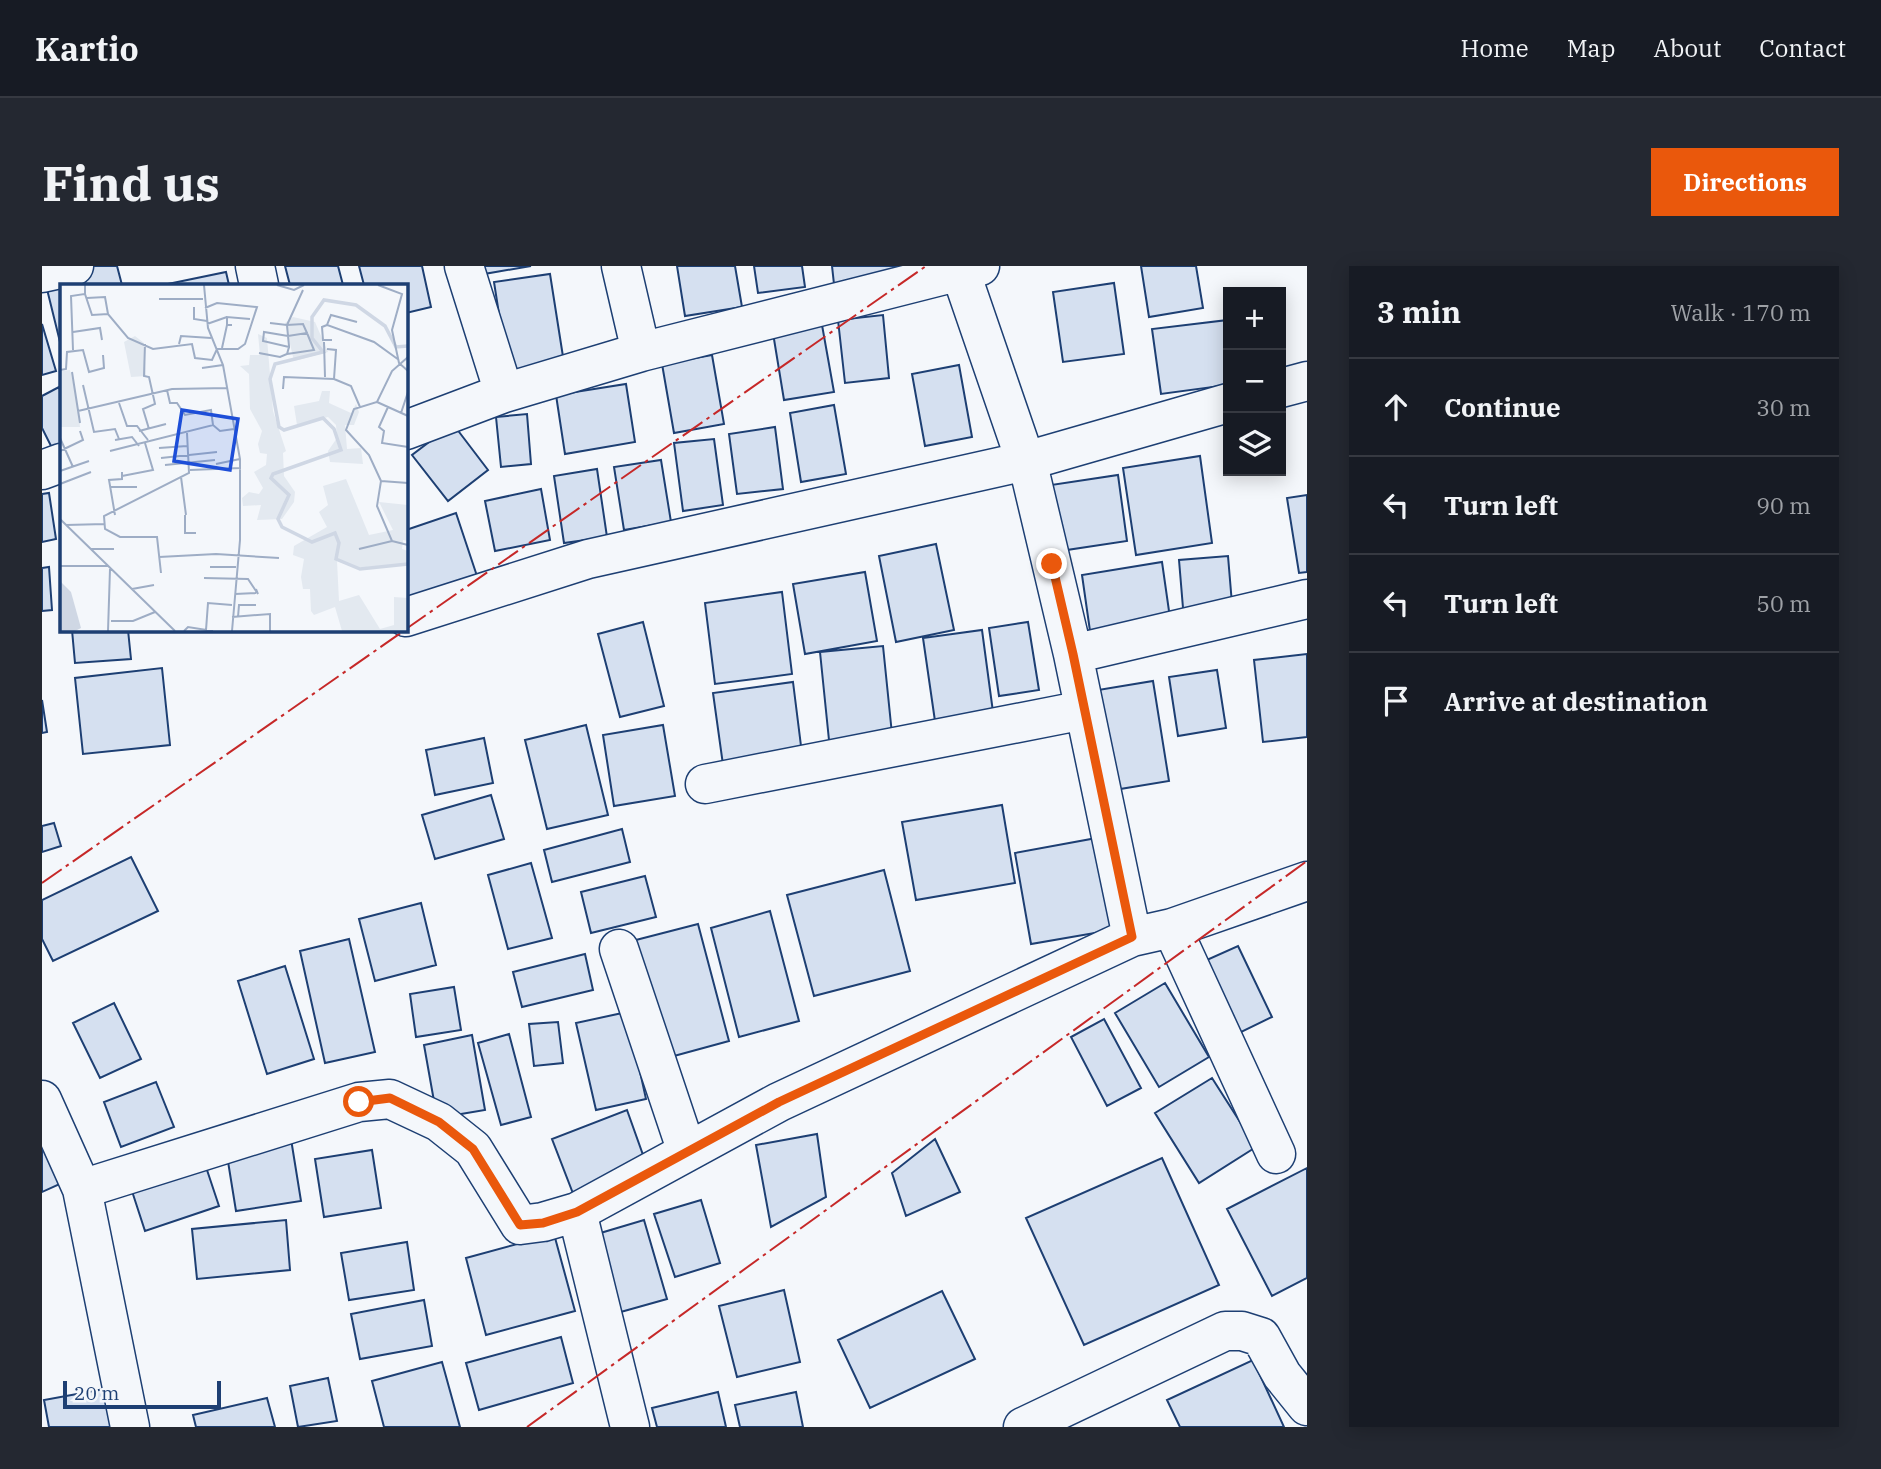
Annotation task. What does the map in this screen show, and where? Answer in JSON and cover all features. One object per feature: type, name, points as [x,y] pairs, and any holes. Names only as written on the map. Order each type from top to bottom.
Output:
[{"type":"street","points":[[42,274],[74,266]]},
{"type":"street","points":[[255,266],[259,284]]},
{"type":"street","points":[[464,266],[504,393]]},
{"type":"street","points":[[621,266],[641,352]]},
{"type":"street","points":[[408,429],[504,393],[641,352],[968,267],[965,285],[1026,461],[1073,654],[1132,937]]},
{"type":"street","points":[[1286,387],[1307,381]]},
{"type":"street","points":[[408,616],[588,559],[1026,461],[1223,404]]},
{"type":"street","points":[[42,470],[60,463]]},
{"type":"street","points":[[1073,654],[1307,599]]},
{"type":"street","points":[[705,784],[1084,710]]},
{"type":"street","points":[[82,1189],[359,1102],[390,1098],[439,1122],[473,1149],[520,1225],[543,1223],[577,1212],[779,1102],[1132,937],[1172,928],[1307,881]]},
{"type":"street","points":[[1172,928],[1276,1154]]},
{"type":"street","points":[[619,950],[687,1152]]},
{"type":"street","points":[[42,1100],[82,1189],[130,1427]]},
{"type":"street","points":[[577,1212],[630,1427]]},
{"type":"street","points":[[1023,1427],[1225,1331],[1242,1331],[1261,1337],[1282,1375],[1307,1406]]},
{"type":"building","points":[[88,266],[117,266],[122,284],[60,284],[60,342],[44,277]]},
{"type":"building","points":[[285,266],[338,266],[343,284],[290,284]]},
{"type":"building","points":[[359,266],[422,266],[431,307],[408,313],[408,284],[364,284]]},
{"type":"building","points":[[483,266],[531,266],[484,274]]},
{"type":"building","points":[[677,266],[735,266],[742,307],[685,316]]},
{"type":"building","points":[[754,266],[802,266],[805,287],[758,293]]},
{"type":"building","points":[[832,266],[900,266],[901,275],[834,284]]},
{"type":"building","points":[[1141,266],[1196,266],[1203,308],[1149,317]]},
{"type":"building","points":[[226,272],[229,284],[168,284]]},
{"type":"building","points":[[550,274],[564,363],[508,372],[494,282]]},
{"type":"building","points":[[1114,283],[1124,354],[1063,362],[1053,292]]},
{"type":"building","points":[[883,315],[889,378],[845,383],[838,320]]},
{"type":"building","points":[[1223,321],[1223,386],[1161,394],[1152,329]]},
{"type":"building","points":[[42,324],[56,371],[42,375]]},
{"type":"building","points":[[822,325],[834,392],[784,400],[773,333]]},
{"type":"building","points":[[712,355],[724,424],[674,433],[662,364]]},
{"type":"building","points":[[959,365],[972,437],[925,446],[912,374]]},
{"type":"building","points":[[626,384],[635,442],[565,454],[556,395]]},
{"type":"building","points":[[59,387],[60,446],[53,450],[42,428],[42,396]]},
{"type":"building","points":[[834,405],[846,474],[801,482],[790,413]]},
{"type":"building","points":[[527,414],[531,464],[501,467],[496,417]]},
{"type":"building","points":[[453,424],[488,470],[448,501],[412,455]]},
{"type":"building","points":[[775,427],[783,489],[737,494],[729,434]]},
{"type":"building","points":[[714,439],[723,505],[683,511],[674,443]]},
{"type":"building","points":[[1200,456],[1212,543],[1136,555],[1123,468]]},
{"type":"building","points":[[661,460],[671,522],[624,530],[614,467]]},
{"type":"building","points":[[597,469],[607,537],[564,543],[554,476]]},
{"type":"building","points":[[1118,475],[1127,541],[1060,551],[1051,485]]},
{"type":"building","points":[[541,489],[550,540],[495,551],[485,501]]},
{"type":"building","points":[[49,493],[56,539],[42,542],[42,494]]},
{"type":"building","points":[[1307,495],[1307,572],[1299,573],[1287,498]]},
{"type":"building","points":[[456,513],[477,576],[408,598],[408,529]]},
{"type":"building","points":[[936,544],[954,630],[896,642],[879,556]]},
{"type":"building","points":[[1228,556],[1233,616],[1184,620],[1179,560]]},
{"type":"building","points":[[1162,562],[1170,618],[1090,631],[1082,575]]},
{"type":"building","points":[[49,567],[52,610],[42,611],[42,568]]},
{"type":"building","points":[[865,572],[877,641],[805,654],[793,584]]},
{"type":"building","points":[[782,592],[792,674],[715,684],[705,603]]},
{"type":"building","points":[[643,622],[664,706],[620,717],[598,634]]},
{"type":"building","points":[[1028,622],[1039,690],[999,696],[989,628]]},
{"type":"building","points":[[982,630],[995,727],[937,735],[923,638]]},
{"type":"building","points":[[72,632],[128,632],[131,659],[75,663]]},
{"type":"building","points":[[883,646],[893,744],[830,750],[820,652]]},
{"type":"building","points":[[1307,654],[1307,737],[1263,742],[1254,660]]},
{"type":"building","points":[[162,668],[170,745],[83,754],[75,678]]},
{"type":"building","points":[[1217,670],[1226,728],[1178,736],[1169,677]]},
{"type":"building","points":[[1153,681],[1169,781],[1108,791],[1092,691]]},
{"type":"building","points":[[793,682],[803,762],[724,772],[713,693]]},
{"type":"building","points":[[42,700],[47,732],[42,733]]},
{"type":"building","points":[[586,725],[608,815],[547,829],[525,740]]},
{"type":"building","points":[[663,725],[675,796],[614,806],[603,735]]},
{"type":"building","points":[[484,738],[493,783],[435,795],[426,750]]},
{"type":"building","points":[[491,795],[504,839],[435,859],[422,815]]},
{"type":"building","points":[[1002,805],[1015,883],[916,900],[902,822]]},
{"type":"building","points":[[54,823],[61,846],[42,852],[42,826]]},
{"type":"building","points":[[622,829],[630,862],[552,882],[544,850]]},
{"type":"building","points":[[1102,837],[1118,929],[1031,944],[1015,853]]},
{"type":"building","points":[[131,857],[158,911],[53,961],[42,939],[42,900]]},
{"type":"building","points":[[531,863],[552,938],[508,949],[488,875]]},
{"type":"building","points":[[884,870],[910,971],[814,996],[787,895]]},
{"type":"building","points":[[645,876],[656,917],[591,933],[581,892]]},
{"type":"building","points":[[421,903],[436,965],[375,981],[359,919]]},
{"type":"building","points":[[770,911],[799,1021],[739,1037],[711,928]]},
{"type":"building","points":[[698,924],[729,1041],[663,1059],[632,941]]},
{"type":"building","points":[[349,939],[375,1052],[325,1063],[300,951]]},
{"type":"building","points":[[1238,946],[1272,1017],[1233,1036],[1200,963]]},
{"type":"building","points":[[585,954],[593,990],[522,1007],[513,972]]},
{"type":"building","points":[[285,966],[314,1059],[267,1074],[238,981]]},
{"type":"building","points":[[1165,983],[1209,1057],[1159,1087],[1115,1013]]},
{"type":"building","points":[[454,987],[461,1030],[416,1037],[410,994]]},
{"type":"building","points":[[114,1003],[141,1059],[100,1078],[73,1023]]},
{"type":"building","points":[[627,1012],[646,1099],[596,1110],[576,1023]]},
{"type":"building","points":[[1104,1019],[1141,1088],[1107,1106],[1071,1037]]},
{"type":"building","points":[[558,1022],[563,1063],[534,1066],[529,1024]]},
{"type":"building","points":[[509,1034],[531,1117],[501,1125],[478,1043]]},
{"type":"building","points":[[472,1035],[485,1110],[437,1118],[424,1045]]},
{"type":"building","points":[[1212,1078],[1256,1147],[1199,1183],[1155,1113]]},
{"type":"building","points":[[156,1082],[174,1127],[121,1147],[104,1102]]},
{"type":"building","points":[[627,1110],[648,1169],[574,1196],[552,1139]]},
{"type":"building","points":[[817,1134],[826,1197],[771,1227],[756,1145]]},
{"type":"building","points":[[42,1137],[73,1178],[42,1192]]},
{"type":"building","points":[[291,1139],[301,1201],[236,1211],[226,1149]]},
{"type":"building","points":[[935,1139],[960,1192],[906,1216],[892,1173]]},
{"type":"building","points":[[372,1150],[381,1208],[324,1217],[315,1159]]},
{"type":"building","points":[[1162,1158],[1219,1285],[1084,1345],[1026,1218]]},
{"type":"building","points":[[204,1161],[219,1206],[145,1231],[130,1185]]},
{"type":"building","points":[[1307,1168],[1307,1278],[1272,1296],[1227,1209]]},
{"type":"building","points":[[701,1200],[720,1263],[675,1277],[654,1214]]},
{"type":"building","points":[[286,1220],[290,1270],[197,1279],[192,1229]]},
{"type":"building","points":[[644,1220],[667,1299],[610,1315],[587,1237]]},
{"type":"building","points":[[554,1234],[575,1311],[486,1335],[466,1258]]},
{"type":"building","points":[[407,1242],[414,1290],[349,1300],[341,1253]]},
{"type":"building","points":[[784,1290],[800,1362],[737,1377],[719,1306]]},
{"type":"building","points":[[942,1291],[975,1359],[870,1408],[838,1340]]},
{"type":"building","points":[[424,1300],[432,1346],[360,1359],[351,1314]]},
{"type":"building","points":[[561,1337],[573,1383],[479,1410],[466,1363]]},
{"type":"building","points":[[1253,1360],[1284,1427],[1180,1427],[1167,1400]]},
{"type":"building","points":[[442,1362],[460,1427],[384,1427],[372,1381]]},
{"type":"building","points":[[328,1378],[337,1421],[298,1427],[290,1386]]},
{"type":"building","points":[[110,1388],[117,1427],[49,1427],[44,1400]]},
{"type":"building","points":[[718,1392],[726,1427],[657,1427],[652,1408]]},
{"type":"building","points":[[796,1392],[803,1427],[740,1427],[735,1405]]},
{"type":"building","points":[[267,1398],[275,1427],[196,1427],[193,1415]]},
{"type":"power","points":[[408,628],[926,266]]},
{"type":"power","points":[[42,883],[402,632]]},
{"type":"power","points":[[527,1427],[1307,861]]},
{"type":"route","points":[[359,1102],[390,1098],[439,1122],[473,1149],[520,1225],[543,1223],[577,1212],[779,1102],[1132,937],[1052,564]]}]
